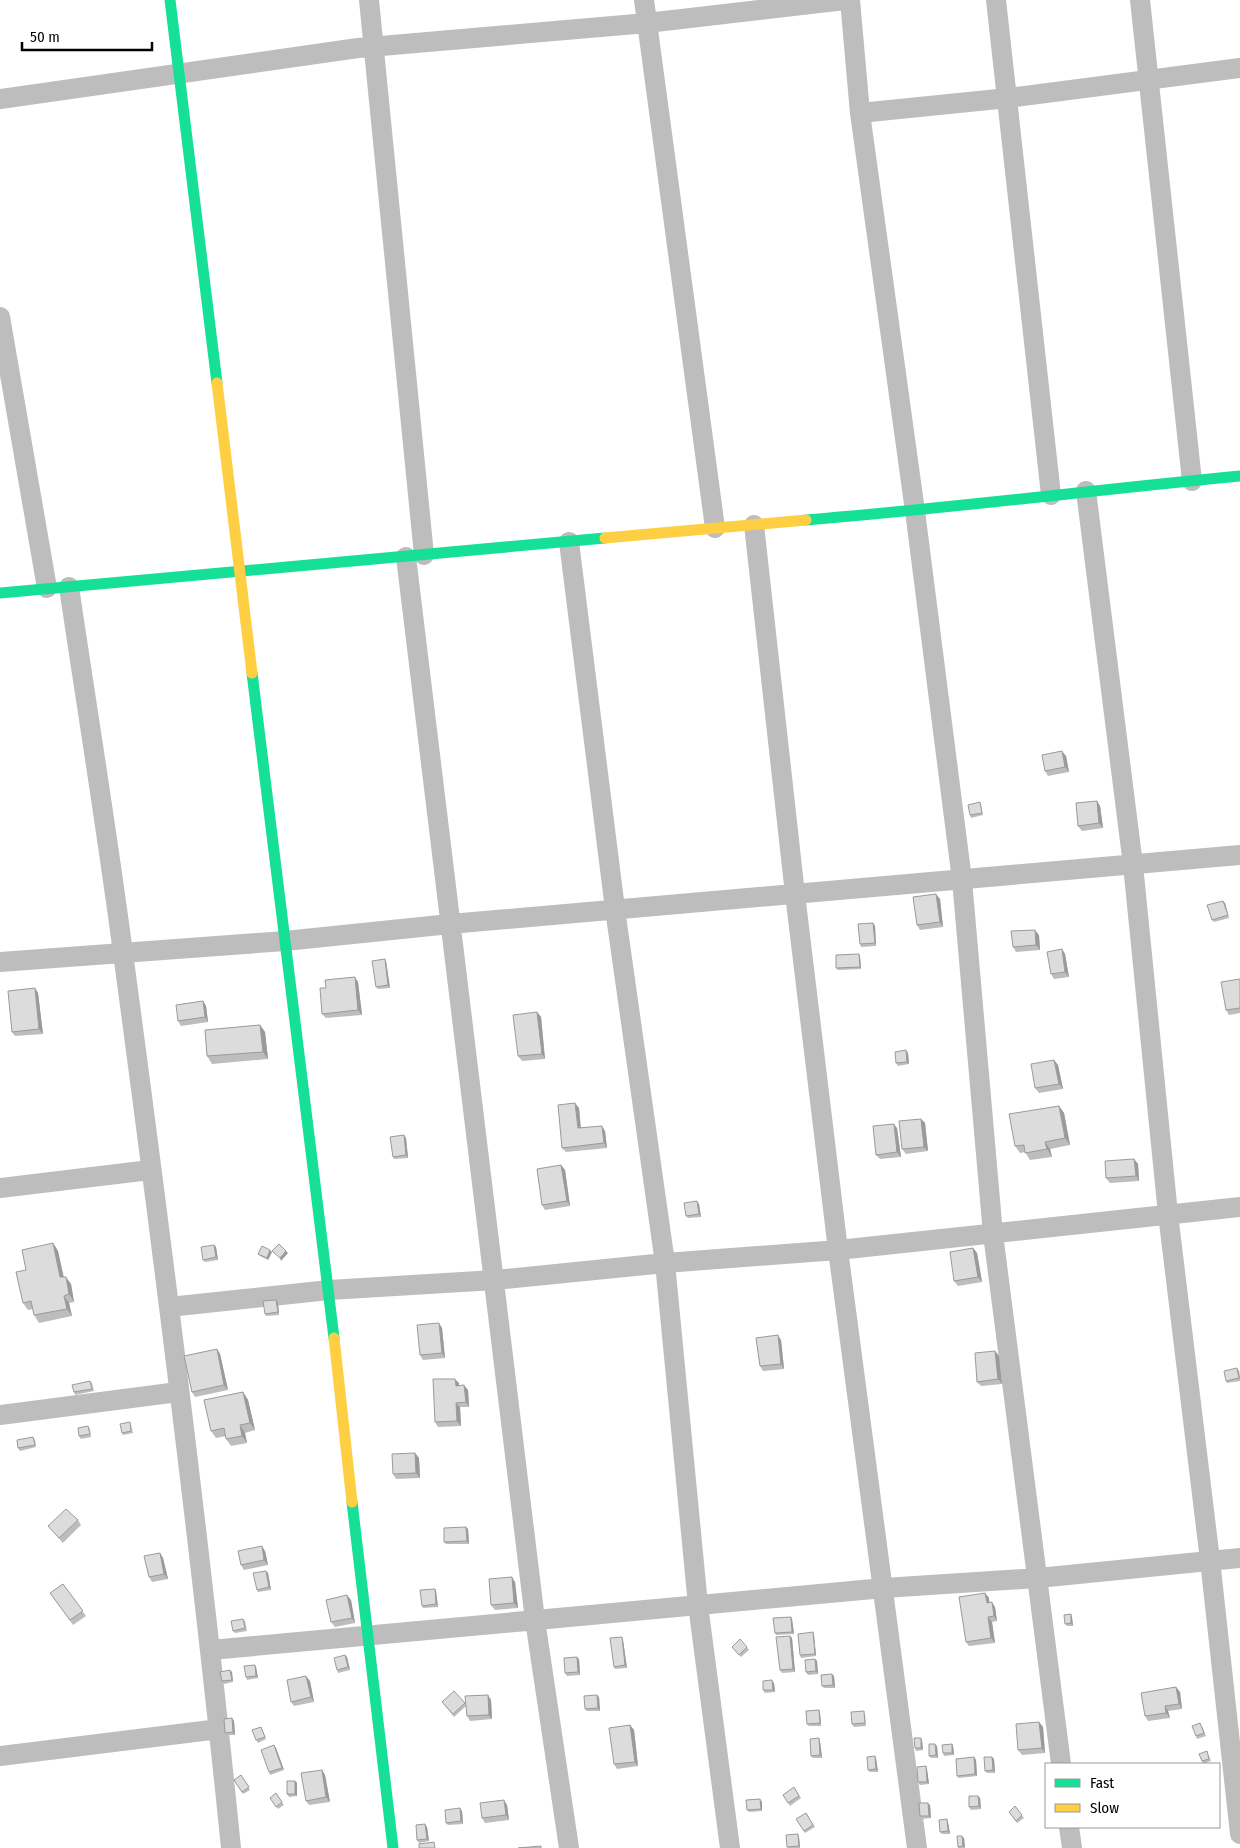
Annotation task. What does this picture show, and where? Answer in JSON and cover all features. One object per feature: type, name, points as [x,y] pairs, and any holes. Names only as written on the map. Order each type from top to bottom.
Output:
[{"type":"street","points":[[170,0],[329,1290],[367,1636],[393,1848]]},
{"type":"street","points":[[369,0],[415,556],[450,924],[495,1280],[535,1620],[569,1848]]},
{"type":"street","points":[[644,0],[715,528]]},
{"type":"street","points":[[0,99],[374,46],[647,23],[845,0]]},
{"type":"street","points":[[850,0],[860,114],[915,511],[962,880],[992,1234],[1061,1763]]},
{"type":"street","points":[[996,0],[1051,495]]},
{"type":"street","points":[[1140,0],[1192,481]]},
{"type":"street","points":[[860,114],[1008,98],[1240,68]]},
{"type":"street","points":[[0,317],[47,588]]},
{"type":"street","points":[[0,593],[915,511],[1086,491],[1240,476]]},
{"type":"street","points":[[1086,491],[1133,864],[1168,1214],[1210,1560],[1240,1834]]},
{"type":"street","points":[[754,524],[795,894],[838,1250],[917,1848]]},
{"type":"street","points":[[569,542],[615,910],[665,1263],[698,1605],[730,1848]]},
{"type":"street","points":[[69,587],[123,952],[169,1307],[211,1650],[231,1848]]},
{"type":"street","points":[[0,962],[285,941],[450,924],[1240,855]]},
{"type":"street","points":[[0,1188],[150,1170]]},
{"type":"street","points":[[169,1307],[329,1290],[495,1280],[665,1263],[838,1250],[1240,1207]]},
{"type":"street","points":[[0,1416],[178,1392]]},
{"type":"street","points":[[211,1650],[884,1588],[1038,1578],[1240,1558]]},
{"type":"street","points":[[0,1756],[219,1729]]},
{"type":"street","points":[[1069,1828],[1072,1848]]},
{"type":"building","points":[[1062,751],[1065,767],[1045,771],[1042,755]]},
{"type":"building","points":[[1097,801],[1099,823],[1078,826],[1076,803]]},
{"type":"building","points":[[980,802],[982,813],[970,815],[968,805]]},
{"type":"building","points":[[936,894],[940,922],[917,925],[913,897]]},
{"type":"building","points":[[1223,901],[1228,915],[1212,920],[1207,905]]},
{"type":"building","points":[[873,923],[875,943],[860,944],[858,924]]},
{"type":"building","points":[[1035,930],[1036,945],[1013,947],[1011,931]]},
{"type":"building","points":[[1062,949],[1065,972],[1051,974],[1047,952]]},
{"type":"building","points":[[859,954],[860,967],[836,968],[836,955]]},
{"type":"building","points":[[385,959],[388,985],[376,987],[372,961]]},
{"type":"building","points":[[355,977],[358,1010],[322,1014],[320,988],[326,988],[325,980]]},
{"type":"building","points":[[1240,979],[1240,1008],[1226,1010],[1221,982]]},
{"type":"building","points":[[35,988],[39,1029],[12,1032],[8,991]]},
{"type":"building","points":[[203,1001],[205,1017],[178,1021],[176,1005]]},
{"type":"building","points":[[537,1012],[542,1054],[518,1056],[513,1015]]},
{"type":"building","points":[[260,1025],[263,1052],[207,1056],[205,1030]]},
{"type":"building","points":[[906,1050],[907,1062],[896,1063],[895,1052]]},
{"type":"building","points":[[1054,1060],[1059,1084],[1035,1088],[1031,1064]]},
{"type":"building","points":[[575,1103],[578,1128],[602,1126],[604,1143],[562,1148],[558,1105]]},
{"type":"building","points":[[1059,1106],[1065,1138],[1045,1142],[1047,1149],[1025,1153],[1024,1145],[1015,1146],[1009,1114]]},
{"type":"building","points":[[921,1119],[924,1147],[902,1149],[899,1121]]},
{"type":"building","points":[[894,1124],[897,1152],[876,1155],[873,1126]]},
{"type":"building","points":[[404,1135],[406,1155],[393,1157],[390,1137]]},
{"type":"building","points":[[1134,1159],[1136,1176],[1106,1178],[1105,1161]]},
{"type":"building","points":[[561,1165],[567,1201],[542,1205],[537,1169]]},
{"type":"building","points":[[697,1201],[699,1214],[686,1216],[684,1203]]},
{"type":"building","points":[[53,1243],[60,1277],[66,1277],[69,1294],[64,1296],[67,1309],[34,1315],[31,1301],[23,1303],[16,1272],[26,1270],[22,1250]]},
{"type":"building","points":[[279,1244],[286,1251],[280,1258],[272,1251]]},
{"type":"building","points":[[214,1245],[216,1257],[203,1260],[201,1247]]},
{"type":"building","points":[[262,1246],[270,1250],[267,1258],[258,1254]]},
{"type":"building","points":[[973,1248],[978,1277],[954,1281],[950,1252]]},
{"type":"building","points":[[276,1300],[278,1312],[265,1314],[263,1301]]},
{"type":"building","points":[[439,1323],[442,1353],[420,1355],[417,1325]]},
{"type":"building","points":[[778,1335],[781,1364],[760,1366],[756,1338]]},
{"type":"building","points":[[217,1349],[224,1385],[192,1392],[184,1356]]},
{"type":"building","points":[[995,1351],[998,1379],[977,1382],[975,1353]]},
{"type":"building","points":[[1237,1368],[1239,1378],[1226,1381],[1224,1371]]},
{"type":"building","points":[[433,1379],[455,1379],[456,1386],[464,1385],[466,1402],[456,1403],[457,1421],[435,1422]]},
{"type":"building","points":[[90,1381],[92,1389],[74,1392],[72,1385]]},
{"type":"building","points":[[243,1392],[250,1423],[240,1425],[242,1436],[226,1439],[224,1428],[211,1431],[204,1400]]},
{"type":"building","points":[[130,1422],[131,1431],[122,1433],[120,1424]]},
{"type":"building","points":[[88,1426],[90,1434],[79,1436],[78,1428]]},
{"type":"building","points":[[33,1437],[35,1445],[18,1448],[17,1440]]},
{"type":"building","points":[[415,1453],[416,1473],[393,1474],[392,1454]]},
{"type":"building","points":[[66,1509],[78,1520],[59,1538],[48,1526]]},
{"type":"building","points":[[466,1527],[467,1541],[444,1542],[444,1528]]},
{"type":"building","points":[[262,1546],[264,1560],[241,1565],[238,1551]]},
{"type":"building","points":[[160,1553],[164,1574],[149,1577],[144,1556]]},
{"type":"building","points":[[266,1571],[269,1587],[257,1590],[253,1573]]},
{"type":"building","points":[[512,1577],[514,1603],[491,1605],[489,1579]]},
{"type":"building","points":[[63,1584],[83,1611],[70,1620],[50,1593]]},
{"type":"building","points":[[435,1589],[436,1604],[422,1606],[420,1590]]},
{"type":"building","points":[[985,1593],[987,1603],[992,1602],[994,1616],[988,1617],[991,1638],[966,1642],[959,1597]]},
{"type":"building","points":[[347,1595],[352,1618],[331,1622],[326,1600]]},
{"type":"building","points":[[1071,1614],[1071,1623],[1065,1624],[1064,1615]]},
{"type":"building","points":[[791,1617],[792,1632],[775,1633],[773,1618]]},
{"type":"building","points":[[243,1619],[245,1628],[233,1631],[231,1621]]},
{"type":"building","points":[[813,1632],[815,1654],[800,1655],[798,1634]]},
{"type":"building","points":[[790,1636],[793,1669],[780,1670],[776,1637]]},
{"type":"building","points":[[622,1637],[625,1665],[614,1667],[610,1638]]},
{"type":"building","points":[[740,1639],[747,1647],[739,1655],[732,1647]]},
{"type":"building","points":[[345,1655],[348,1667],[337,1670],[334,1658]]},
{"type":"building","points":[[577,1657],[578,1672],[565,1673],[564,1658]]},
{"type":"building","points":[[815,1659],[816,1671],[806,1672],[805,1660]]},
{"type":"building","points":[[255,1665],[256,1676],[246,1677],[244,1666]]},
{"type":"building","points":[[230,1670],[232,1680],[222,1681],[220,1672]]},
{"type":"building","points":[[832,1674],[833,1685],[822,1686],[821,1675]]},
{"type":"building","points":[[306,1676],[311,1697],[291,1702],[287,1680]]},
{"type":"building","points":[[772,1680],[773,1690],[763,1690],[763,1681]]},
{"type":"building","points":[[1176,1687],[1179,1704],[1165,1706],[1166,1713],[1145,1716],[1141,1693]]},
{"type":"building","points":[[454,1691],[465,1703],[453,1714],[442,1702]]},
{"type":"building","points":[[488,1695],[489,1715],[467,1716],[465,1696]]},
{"type":"building","points":[[597,1695],[598,1708],[585,1709],[584,1696]]},
{"type":"building","points":[[819,1710],[820,1723],[807,1724],[806,1711]]},
{"type":"building","points":[[864,1711],[865,1723],[852,1724],[851,1712]]},
{"type":"building","points":[[232,1718],[233,1732],[225,1733],[224,1719]]},
{"type":"building","points":[[1039,1722],[1042,1748],[1018,1750],[1016,1724]]},
{"type":"building","points":[[1200,1723],[1204,1733],[1196,1736],[1192,1726]]},
{"type":"building","points":[[630,1725],[635,1762],[614,1764],[609,1728]]},
{"type":"building","points":[[261,1727],[265,1737],[256,1740],[252,1730]]},
{"type":"building","points":[[819,1738],[820,1755],[811,1756],[810,1739]]},
{"type":"building","points":[[914,1738],[921,1738],[921,1748],[915,1748]]},
{"type":"building","points":[[929,1744],[935,1744],[936,1755],[929,1756]]},
{"type":"building","points":[[952,1744],[952,1753],[943,1753],[942,1745]]},
{"type":"building","points":[[274,1745],[282,1768],[269,1772],[261,1750]]},
{"type":"building","points":[[1207,1751],[1209,1759],[1202,1761],[1199,1754]]},
{"type":"building","points":[[875,1756],[876,1769],[868,1770],[867,1757]]},
{"type":"building","points":[[974,1757],[975,1774],[957,1776],[956,1759]]},
{"type":"building","points":[[984,1757],[992,1757],[993,1770],[985,1771]]},
{"type":"building","points":[[926,1766],[927,1782],[918,1782],[917,1767]]},
{"type":"building","points":[[322,1770],[326,1797],[306,1801],[301,1773]]},
{"type":"building","points":[[241,1775],[249,1787],[242,1792],[234,1780]]},
{"type":"building","points":[[287,1781],[295,1781],[295,1794],[287,1794]]},
{"type":"building","points":[[794,1787],[799,1796],[788,1803],[783,1795]]},
{"type":"building","points":[[276,1793],[282,1802],[276,1807],[270,1798]]},
{"type":"building","points":[[969,1796],[978,1796],[979,1806],[969,1807]]},
{"type":"building","points":[[760,1799],[761,1809],[747,1810],[746,1800]]},
{"type":"building","points":[[504,1800],[506,1815],[482,1818],[480,1803]]},
{"type":"building","points":[[919,1803],[928,1803],[929,1816],[920,1816]]},
{"type":"building","points":[[1015,1806],[1022,1815],[1016,1821],[1009,1812]]},
{"type":"building","points":[[460,1808],[461,1821],[446,1823],[445,1810]]},
{"type":"building","points":[[806,1813],[813,1825],[804,1831],[796,1819]]},
{"type":"building","points":[[947,1819],[948,1831],[940,1832],[939,1820]]},
{"type":"building","points":[[425,1824],[427,1839],[417,1840],[416,1825]]},
{"type":"building","points":[[798,1834],[799,1846],[787,1847],[786,1835]]},
{"type":"building","points":[[957,1836],[962,1836],[963,1846],[958,1847]]},
{"type":"building","points":[[434,1842],[435,1848],[419,1848],[419,1844]]},
{"type":"building","points":[[541,1846],[541,1848],[518,1848]]},
{"type":"traffic: fast","points":[[170,0],[217,383]]},
{"type":"traffic: fast","points":[[806,520],[1240,476]]},
{"type":"traffic: fast","points":[[0,593],[605,538]]},
{"type":"traffic: fast","points":[[252,673],[334,1338]]},
{"type":"traffic: fast","points":[[352,1502],[393,1848]]},
{"type":"traffic: slow","points":[[217,383],[252,673]]},
{"type":"traffic: slow","points":[[605,538],[806,520]]},
{"type":"traffic: slow","points":[[334,1338],[352,1502]]}]
